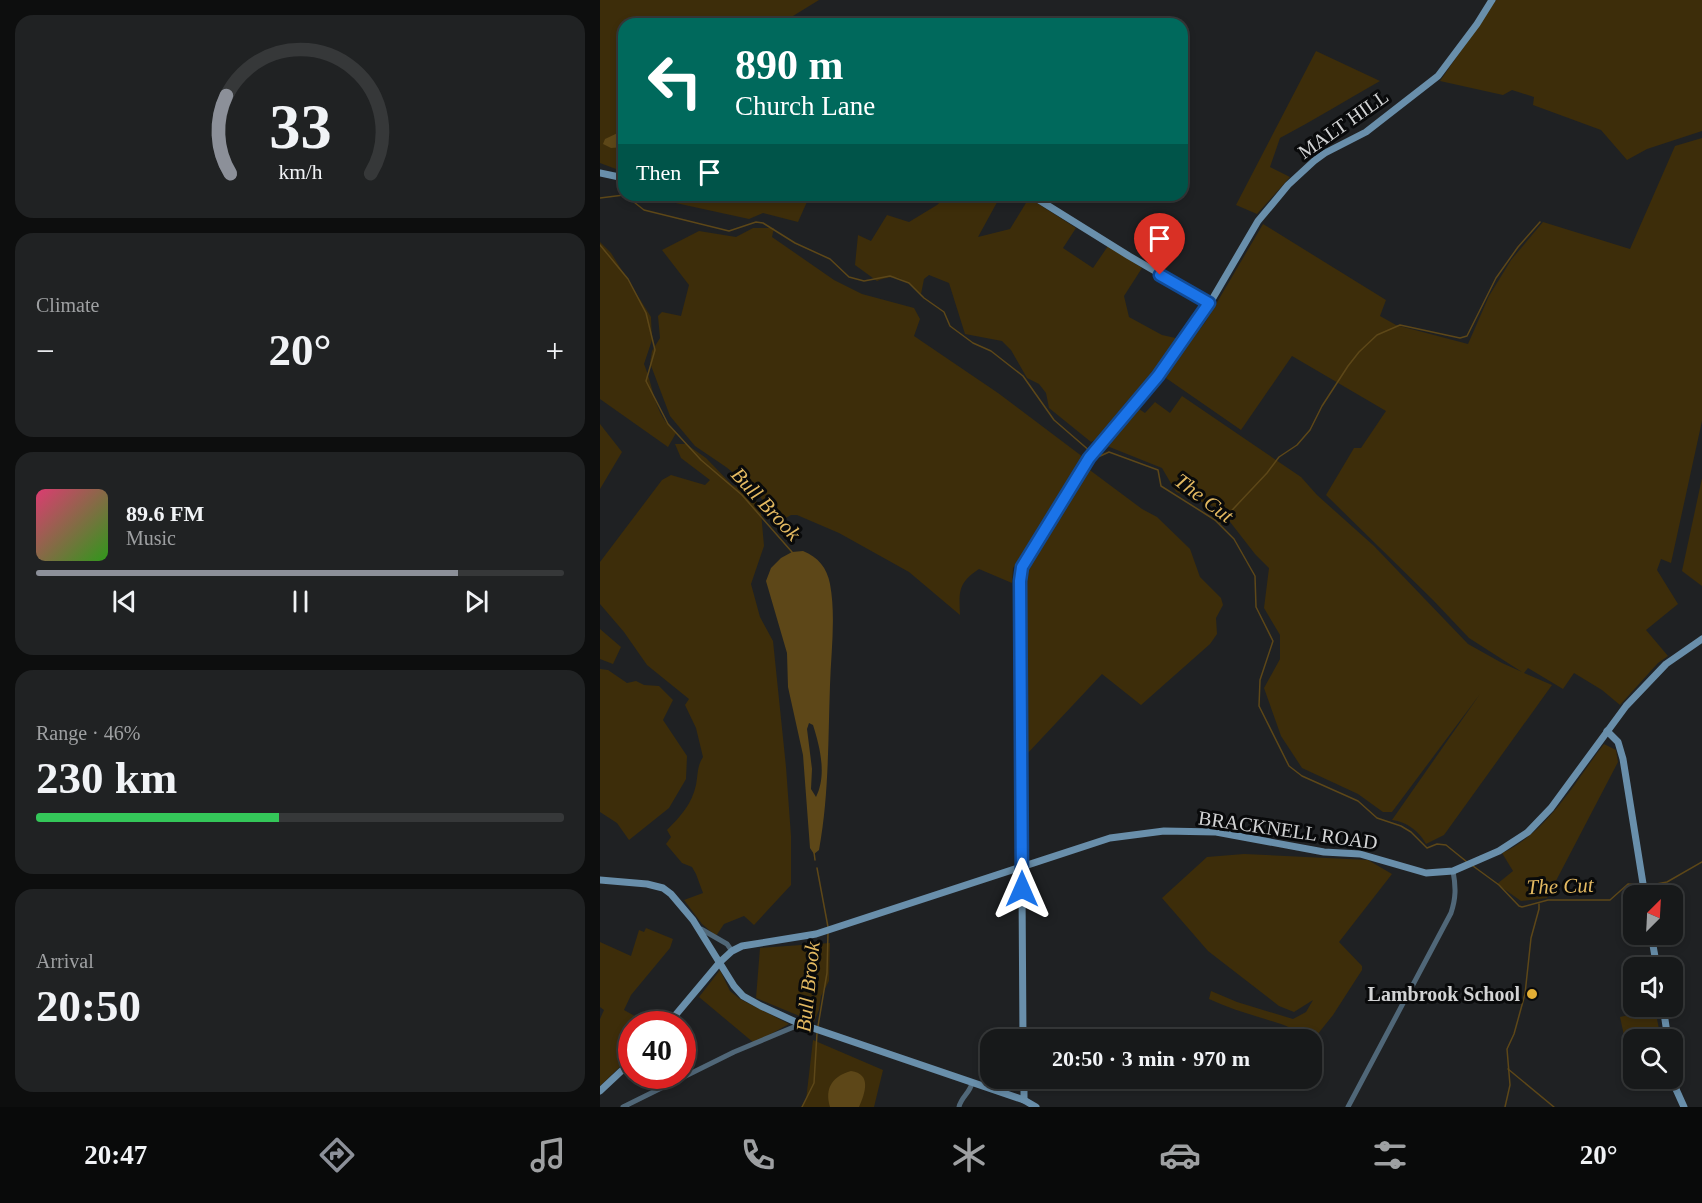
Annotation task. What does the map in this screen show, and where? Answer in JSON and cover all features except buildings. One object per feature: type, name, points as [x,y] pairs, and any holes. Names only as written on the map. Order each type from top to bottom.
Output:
[{"type":"main road","name":"MALT HILL","points":[[1023,1029],[1020,581],[1022,567],[1093,453],[1158,376],[1209,303],[1258,221],[1288,185],[1325,153],[1366,132],[1438,76],[1492,0]]},
{"type":"main road","points":[[600,173],[618,177]]},
{"type":"main road","points":[[1041,201],[1209,303]]},
{"type":"main road","name":"BRACKNELL ROAD","points":[[679,1011],[720,962],[732,951],[742,946],[785,940],[828,930],[1110,838],[1164,831],[1216,832],[1324,852],[1360,854],[1426,873],[1453,871],[1499,851],[1528,832],[1551,808],[1626,706],[1666,664],[1702,639]]},
{"type":"main road","points":[[1606,731],[1618,742],[1623,759],[1644,885]]},
{"type":"main road","points":[[600,880],[663,888],[685,909],[734,986],[743,996],[761,1006],[802,1024],[1024,1100],[1036,1107]]},
{"type":"main road","points":[[600,1091],[618,1074]]},
{"type":"main road","points":[[1024,1089],[1024,1100]]},
{"type":"main road","points":[[1676,1089],[1684,1107]]},
{"type":"street","points":[[1348,1107],[1451,913],[1456,890],[1453,871]]},
{"type":"street","points":[[695,924],[708,935],[727,944],[732,951]]},
{"type":"street","points":[[721,941],[742,946]]},
{"type":"street","points":[[623,1107],[734,1052],[802,1024]]},
{"type":"street","points":[[959,1107],[972,1083]]},
{"type":"shaded area","points":[[600,0],[819,0],[790,18],[618,18],[618,170],[600,163]]},
{"type":"shaded area","points":[[1496,0],[1702,0],[1702,131],[1647,149],[1627,160],[1601,130],[1533,105],[1534,97],[1512,90],[1503,95],[1440,81]]},
{"type":"shaded area","points":[[1316,51],[1380,81],[1280,138],[1270,167],[1290,177],[1257,214],[1236,205]]},
{"type":"shaded area","points":[[618,133],[618,147],[611,148],[603,144],[605,139]]},
{"type":"shaded area","points":[[1702,138],[1702,421],[1671,563],[1661,559],[1657,570],[1678,604],[1646,630],[1668,656],[1658,663],[1620,705],[1602,690],[1574,673],[1563,689],[1528,668],[1524,673],[1552,685],[1444,835],[1426,844],[1412,828],[1392,820],[1480,694],[1392,812],[1383,812],[1358,794],[1302,768],[1281,736],[1264,688],[1280,659],[1280,635],[1264,608],[1269,568],[1255,554],[1220,509],[1176,492],[1162,468],[1107,446],[1139,409],[1145,413],[1155,402],[1170,413],[1182,396],[1301,477],[1317,495],[1374,546],[1468,644],[1522,672],[1469,638],[1326,495],[1354,448],[1361,448],[1386,411],[1292,356],[1241,430],[1163,376],[1206,321],[1263,224],[1386,300],[1380,316],[1396,325],[1468,344],[1489,296],[1511,260],[1543,222],[1630,249],[1675,146]]},
{"type":"shaded area","points":[[667,201],[807,201],[798,222],[763,213],[749,219]]},
{"type":"shaded area","points":[[941,201],[998,201],[978,237],[1010,229],[1027,201],[1034,201],[1076,228],[1063,248],[1093,268],[1108,246],[1142,268],[1124,296],[1129,317],[1162,335],[1180,339],[1100,438],[1091,442],[1049,408],[1046,393],[1039,384],[1027,378],[1011,350],[1002,341],[965,334],[949,283],[929,275],[924,279],[921,294],[896,277],[877,281],[855,265],[858,235],[871,241],[887,215],[909,222]]},
{"type":"shaded area","points":[[753,228],[774,228],[772,237],[834,280],[862,294],[914,308],[920,319],[914,336],[998,393],[1083,457],[1033,542],[1013,568],[1012,583],[979,569],[963,583],[960,615],[909,572],[839,533],[797,515],[786,518],[771,511],[754,489],[695,446],[670,416],[650,363],[652,351],[660,338],[658,316],[662,312],[681,316],[689,285],[662,250],[699,231],[736,237]]},
{"type":"shaded area","points":[[600,242],[611,253],[651,317],[652,340],[644,364],[659,409],[668,425],[676,433],[668,447],[600,399]]},
{"type":"shaded area","points":[[600,424],[622,452],[600,489]]},
{"type":"shaded area","points":[[675,444],[686,444],[706,458],[732,485],[754,496],[761,512],[764,546],[751,584],[760,617],[773,641],[786,767],[791,836],[791,885],[754,925],[744,916],[724,924],[716,936],[702,924],[684,900],[703,893],[696,874],[692,867],[682,863],[666,844],[671,837],[667,830],[692,798],[703,757],[696,728],[685,705],[689,699],[647,665],[624,632],[600,604],[600,562],[662,480],[671,475],[705,485],[710,480],[681,458]]},
{"type":"shaded area","points":[[1087,468],[1142,509],[1157,517],[1190,549],[1200,577],[1221,598],[1223,605],[1216,618],[1217,634],[1210,644],[1141,705],[1102,674],[1026,755],[1024,570]]},
{"type":"shaded area","points":[[1702,478],[1702,586],[1682,571]]},
{"type":"shaded area","points":[[803,551],[813,556],[824,568],[829,578],[833,609],[826,788],[819,850],[814,854],[810,848],[803,755],[788,687],[787,653],[766,581],[771,568],[781,558],[792,552]],"holes":[[[809,723],[813,725],[822,770],[816,797],[811,789],[812,769],[807,729]]]},
{"type":"shaded area","points":[[600,629],[621,647],[613,664],[600,659]]},
{"type":"shaded area","points":[[600,669],[608,670],[627,683],[636,681],[644,685],[659,686],[673,700],[663,720],[687,756],[686,779],[669,808],[629,840],[617,823],[600,812]]},
{"type":"shaded area","points":[[1604,744],[1616,750],[1618,762],[1547,898],[1521,901],[1497,884],[1513,871],[1502,853],[1533,833],[1547,820]]},
{"type":"shaded area","points":[[1244,854],[1368,860],[1392,874],[1339,942],[1362,966],[1362,970],[1322,1029],[1293,1029],[1209,999],[1211,991],[1237,1002],[1293,1019],[1306,1012],[1313,1000],[1294,1012],[1279,1006],[1208,951],[1162,898],[1207,857]]},
{"type":"shaded area","points":[[646,928],[673,939],[670,948],[631,995],[624,1010],[626,1011],[618,1011],[618,1069],[600,1086],[600,1019],[604,1010],[600,1007],[600,942],[631,956],[639,930],[644,932]]},
{"type":"shaded area","points":[[830,943],[829,981],[821,996],[814,1022],[756,998],[760,948]]},
{"type":"shaded area","points":[[720,970],[730,991],[740,999],[789,1024],[754,1043],[699,997]]},
{"type":"shaded area","points":[[1620,1017],[1657,1017],[1659,1029],[1623,1029],[1623,1031]]},
{"type":"shaded area","points":[[813,1040],[883,1070],[874,1107],[801,1107],[806,1100]]},
{"type":"shaded area","points":[[851,1071],[858,1073],[864,1080],[865,1090],[859,1107],[830,1107],[829,1089],[839,1076]]},
{"type":"waterway","name":"The Cut","points":[[600,198],[618,196]]},
{"type":"waterway","name":"The Cut","points":[[633,201],[644,210],[729,231],[756,222],[763,223],[795,243],[830,259],[849,277],[864,281],[890,276],[909,283],[924,298],[944,312],[950,326],[973,343],[991,351],[1023,376],[1054,420],[1091,452]]},
{"type":"waterway","points":[[1220,523],[1279,457],[1297,445],[1310,430],[1322,406],[1348,366],[1377,335],[1400,325],[1460,338],[1467,336],[1496,278],[1518,247],[1540,222]]},
{"type":"waterway","name":"Bull Brook","points":[[600,245],[628,279],[646,313],[655,350],[646,381],[668,424],[701,460],[742,495],[792,552]]},
{"type":"waterway","name":"The Cut","points":[[1095,455],[1098,457],[1109,452],[1158,470],[1161,486],[1215,520],[1234,539],[1255,576],[1256,607],[1273,641],[1260,680],[1259,706],[1289,766],[1302,776],[1358,801],[1377,818],[1401,826],[1411,832],[1427,848],[1437,844],[1446,845],[1467,862]]},
{"type":"waterway","name":"Bull Brook","points":[[814,852],[815,860]]},
{"type":"waterway","name":"The Cut","points":[[1651,885],[1667,882],[1702,862]]},
{"type":"waterway","name":"The Cut","points":[[1473,866],[1499,885],[1522,907],[1548,900],[1610,900],[1623,888]]},
{"type":"waterway","name":"Bull Brook","points":[[817,868],[828,927]]},
{"type":"waterway","name":"The Cut","points":[[1627,885],[1641,885]]},
{"type":"waterway","points":[[1505,1107],[1510,1085],[1507,1049],[1514,1034],[1525,994],[1531,938],[1539,904]]},
{"type":"waterway","name":"Bull Brook","points":[[818,1026],[827,973],[828,932]]},
{"type":"waterway","name":"Bull Brook","points":[[802,1107],[814,1083],[817,1033]]},
{"type":"waterway","points":[[1508,1069],[1554,1107]]},
{"type":"place","name":"Lambrook School","points":[[1532,994]]},
{"type":"route","points":[[1022,889],[1020,581],[1022,567],[1089,458],[1158,376],[1209,303],[1160,275]]}]
